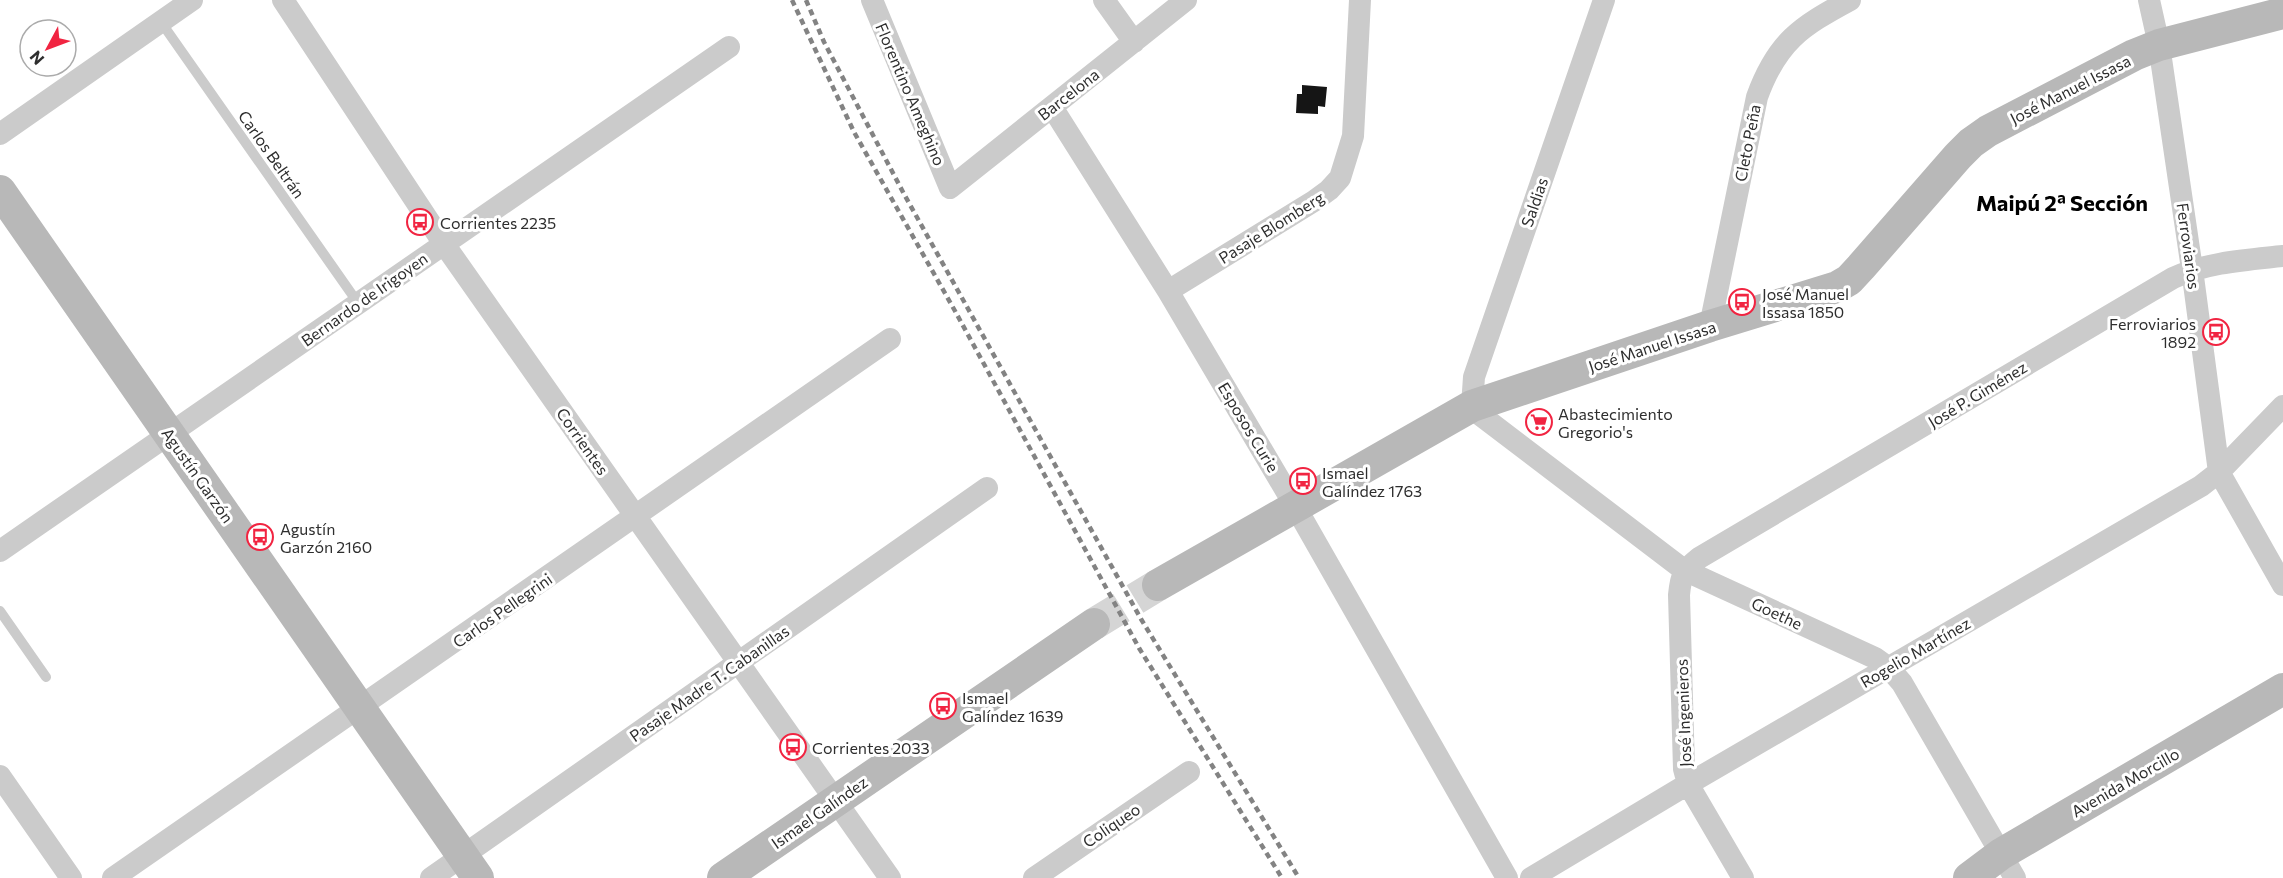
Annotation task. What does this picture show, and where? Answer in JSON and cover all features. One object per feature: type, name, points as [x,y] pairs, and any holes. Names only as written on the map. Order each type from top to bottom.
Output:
[{"type":"main road","name":"José Manuel Issasa","points":[[1158,585],[1472,406],[1710,326],[1837,287],[1849,280],[1971,143],[2008,120],[2134,55],[2159,45],[2283,13]]},
{"type":"main road","name":"Agustín Garzón","points":[[0,191],[470,867]]},
{"type":"main road","name":"Ismael Galíndez","points":[[723,878],[1094,624]]},
{"type":"main road","name":"Avenida Morcillo","points":[[1969,878],[2008,866],[2283,689]]},
{"type":"street","points":[[0,134],[192,0]]},
{"type":"street","name":"Corrientes","points":[[283,0],[444,243],[890,878]]},
{"type":"street","name":"Florentino Ameghino","points":[[872,0],[950,188]]},
{"type":"street","points":[[1104,0],[1134,42]]},
{"type":"street","name":"Barcelona","points":[[950,188],[1186,0]]},
{"type":"street","name":"Pasaje Blomberg","points":[[1168,291],[1314,201],[1340,178],[1353,136],[1360,0]]},
{"type":"street","name":"Saldias","points":[[1472,406],[1474,377],[1604,0]]},
{"type":"street","name":"Cleto Peña","points":[[1710,326],[1756,97],[1764,77],[1773,59],[1797,33],[1818,17],[1850,0]]},
{"type":"street","name":"Ferroviarios","points":[[2150,0],[2159,45],[2192,269],[2219,472],[2283,585]]},
{"type":"street","name":"Bernardo de Irigoyen","points":[[0,551],[729,47]]},
{"type":"street","name":"Esposos Curie","points":[[1052,107],[1168,291],[1295,506],[1507,878]]},
{"type":"street","name":"José P. Giménez","points":[[1684,570],[1699,558],[2173,278],[2192,269],[2211,265],[2283,256]]},
{"type":"street","name":"Carlos Pellegrini","points":[[113,878],[890,339]]},
{"type":"street","name":"Goethe","points":[[1472,406],[1479,414],[1684,570],[1875,658],[1889,668],[1902,683],[2008,866]]},
{"type":"street","name":"Rogelio Martínez","points":[[1531,878],[1688,784],[2201,486],[2219,472],[2283,406]]},
{"type":"street","name":"Pasaje Madre T. Cabanillas","points":[[431,878],[470,867],[738,662],[987,488]]},
{"type":"street","name":"José Ingenieros","points":[[1684,570],[1679,596],[1684,762],[1688,784],[1743,878]]},
{"type":"street","name":"Coliqueo","points":[[1034,878],[1189,772]]},
{"type":"street","points":[[0,776],[71,878]]},
{"type":"lane","name":"Carlos Beltrán","points":[[161,22],[358,303]]},
{"type":"lane","points":[[0,611],[46,677]]},
{"type":"building","points":[[1302,85],[1327,87],[1325,107],[1318,106],[1318,114],[1296,113],[1297,94],[1302,94]]},
{"type":"tunnel","points":[[1094,624],[1158,585]]},
{"type":"railway","points":[[792,0],[854,132],[955,311],[1139,648],[1282,878]]},
{"type":"railway","points":[[806,0],[824,42],[904,194],[1141,619],[1299,878]]},
{"type":"place","name":"Corrientes 2235","points":[[420,222]]},
{"type":"place","name":"José Manuel Issasa 1850","points":[[1742,302]]},
{"type":"place","name":"Ferroviarios 1892","points":[[2216,332]]},
{"type":"place","name":"Abastecimiento Gregorio's","points":[[1539,422]]},
{"type":"place","name":"Ismael Galíndez 1763","points":[[1303,481]]},
{"type":"place","name":"Agustín Garzón 2160","points":[[260,537]]},
{"type":"place","name":"Ismael Galíndez 1639","points":[[943,706]]},
{"type":"place","name":"Corrientes 2033","points":[[793,747]]},
{"type":"district","name":"Maipú 2ª Sección","points":[[2062,202]]}]
